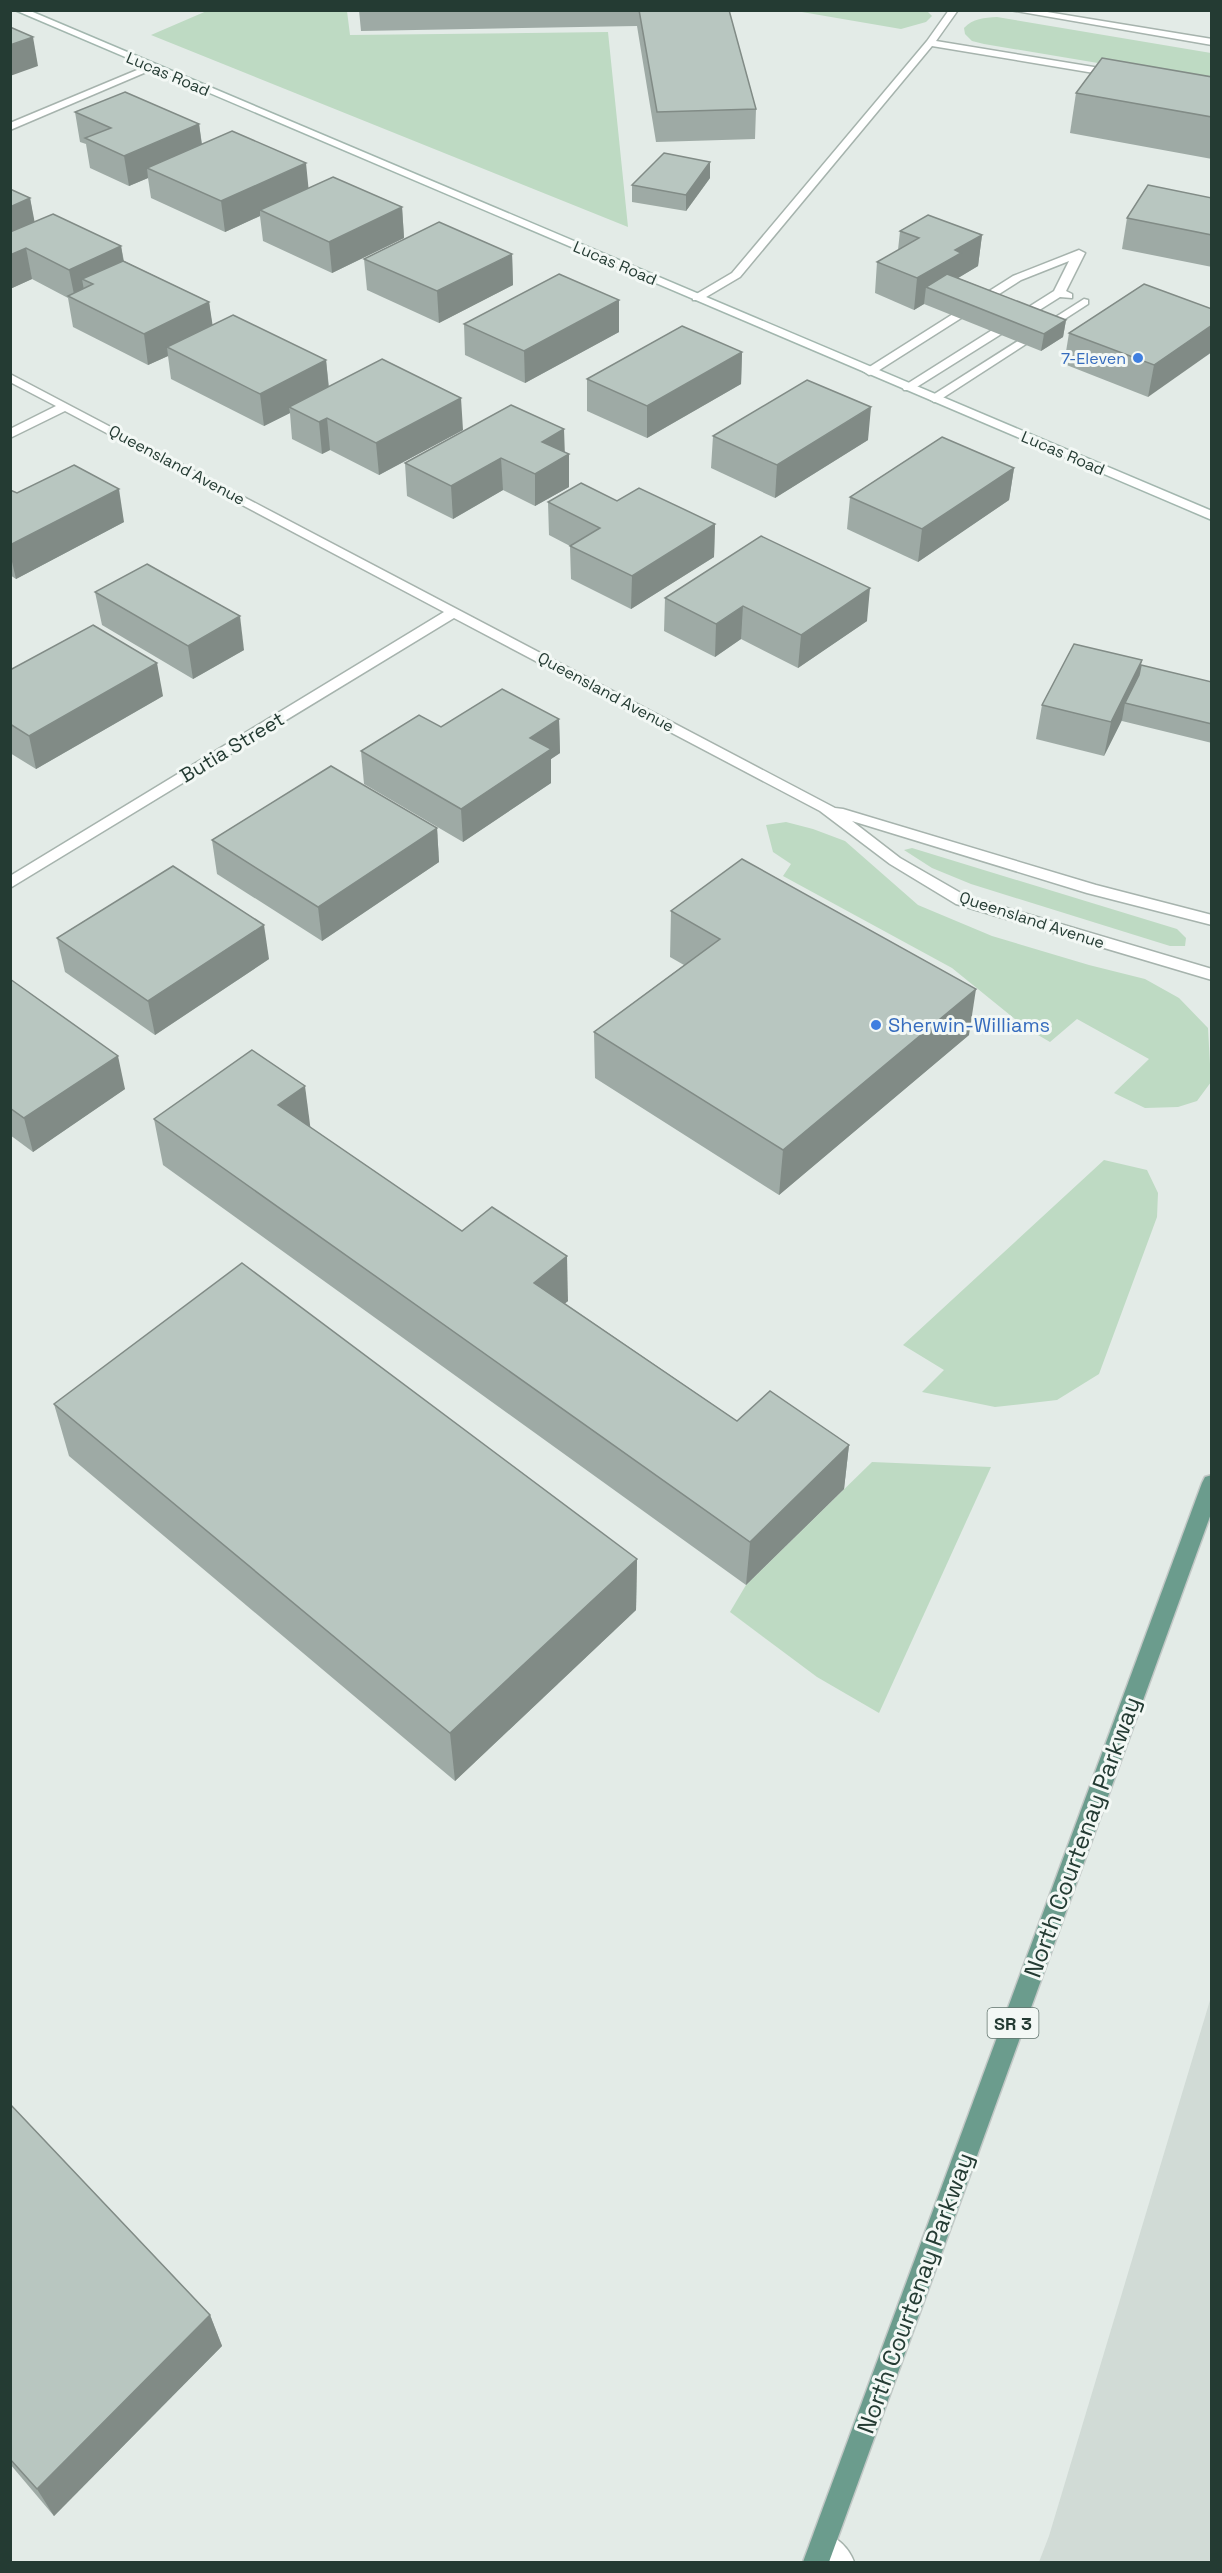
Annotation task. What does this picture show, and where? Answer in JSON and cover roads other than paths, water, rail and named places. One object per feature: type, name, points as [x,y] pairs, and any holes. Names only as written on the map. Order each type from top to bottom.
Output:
[{"type":"main road","name":"North Courtenay Parkway","points":[[827,2557],[1212,1483]]},
{"type":"street","name":"Lucas Road","points":[[19,10],[1212,516]]},
{"type":"street","points":[[697,298],[736,274],[930,43],[954,10]]},
{"type":"street","points":[[1014,10],[1212,42]]},
{"type":"street","points":[[930,43],[1130,76]]},
{"type":"street","points":[[10,127],[153,67]]},
{"type":"street","points":[[869,371],[1017,278],[1079,253],[1059,293],[908,387]]},
{"type":"street","points":[[934,398],[1084,302],[1059,293]]},
{"type":"street","name":"Queensland Avenue","points":[[10,377],[825,808],[895,861],[961,900],[1212,975]]},
{"type":"street","points":[[10,434],[66,406]]},
{"type":"street","name":"Butia Street","points":[[10,883],[454,612]]},
{"type":"street","points":[[825,808],[1092,889],[1212,920]]},
{"type":"place","name":"7-Eleven","points":[[1138,358]]},
{"type":"place","name":"Sherwin-Williams","points":[[876,1025]]}]
